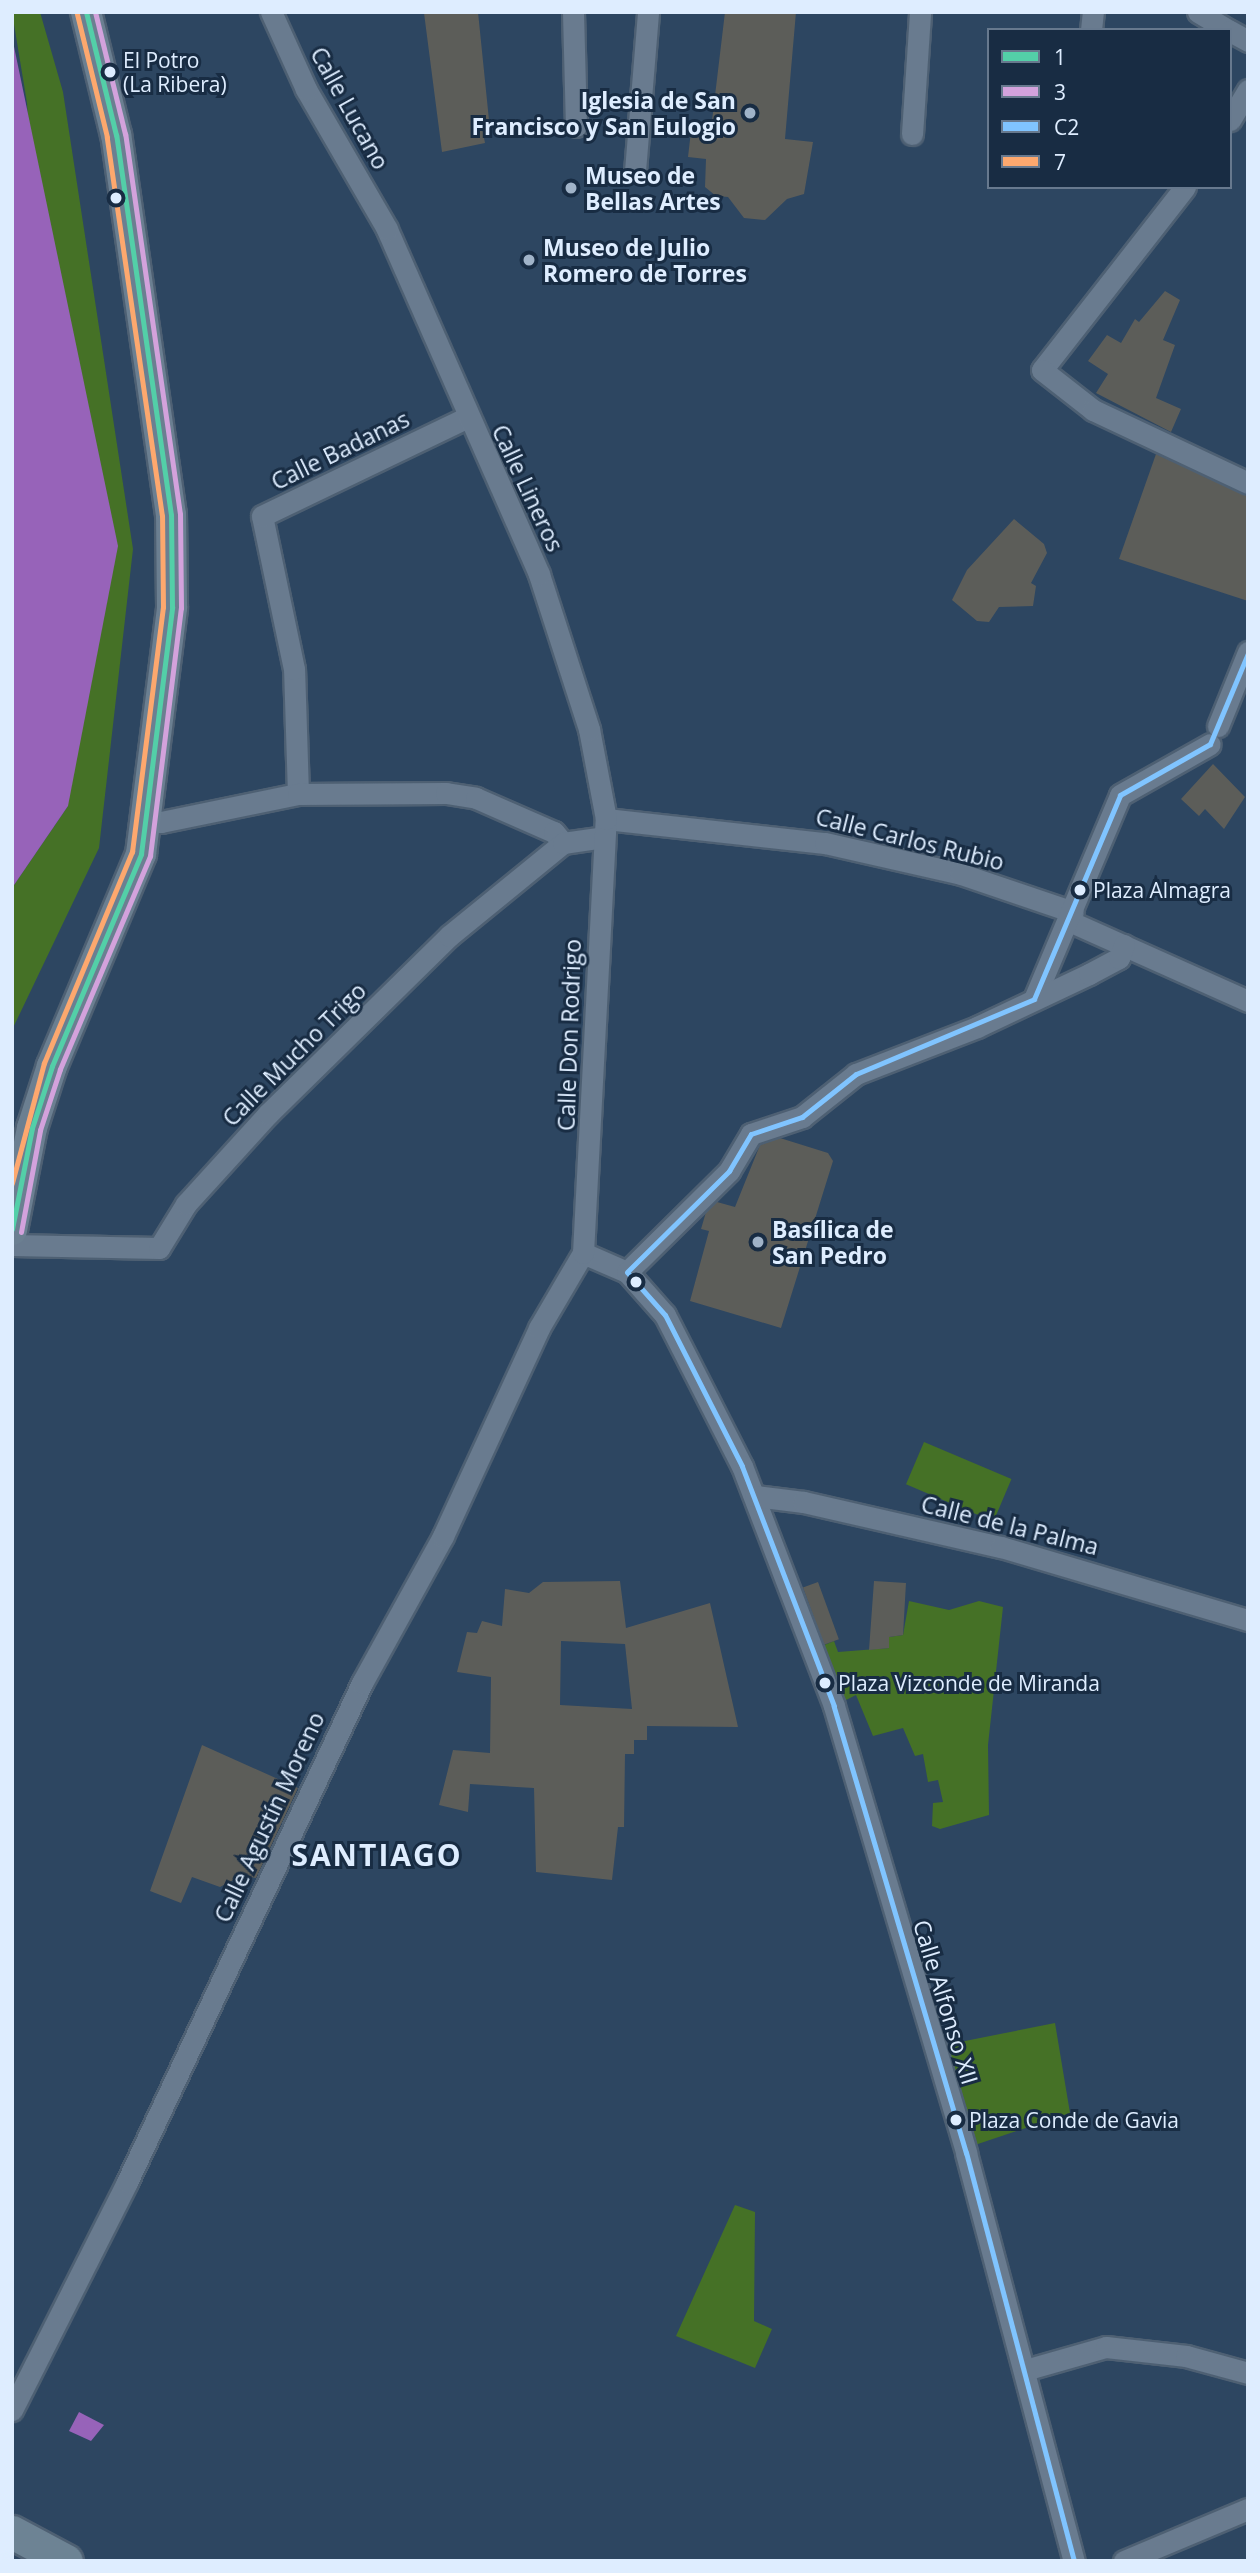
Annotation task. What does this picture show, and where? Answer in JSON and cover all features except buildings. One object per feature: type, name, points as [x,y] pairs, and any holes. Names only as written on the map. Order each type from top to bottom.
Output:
[{"type":"main road","points":[[12,2532],[66,2561]]},
{"type":"street","points":[[12,1230],[32,1128],[52,1066],[125,895],[148,820],[174,551],[116,135],[86,12]]},
{"type":"street","name":"Calle Lucano","points":[[271,12],[306,89],[365,191]]},
{"type":"street","points":[[573,12],[576,126]]},
{"type":"street","points":[[635,171],[648,12]]},
{"type":"street","points":[[912,134],[920,12]]},
{"type":"street","points":[[1198,12],[1226,28]]},
{"type":"street","points":[[1232,32],[1248,41]]},
{"type":"street","points":[[1232,117],[1248,90]]},
{"type":"street","points":[[1183,189],[1042,370],[1093,410],[1248,483]]},
{"type":"street","name":"Calle Lineros","points":[[365,191],[387,229],[466,418],[543,586],[589,729],[605,828]]},
{"type":"street","name":"Calle Badanas","points":[[298,794],[294,669],[262,516],[466,418]]},
{"type":"street","points":[[1034,999],[1110,825],[1120,795],[1214,735],[1248,652]]},
{"type":"street","points":[[148,820],[161,822],[298,794],[395,791],[476,798],[554,832],[563,843],[605,828]]},
{"type":"street","name":"Calle Carlos Rubio","points":[[605,828],[825,843],[961,874],[1071,916],[1124,945],[1248,1001]]},
{"type":"street","name":"Calle Don Rodrigo","points":[[583,1253],[605,828]]},
{"type":"street","name":"Calle Mucho Trigo","points":[[12,1245],[159,1248],[186,1204],[331,1051],[449,936],[563,843]]},
{"type":"street","points":[[583,1253],[627,1272],[729,1171],[751,1133],[802,1117],[856,1074],[1034,999],[1119,958],[1124,945]]},
{"type":"street","name":"Calle Agustín Moreno","points":[[12,2410],[144,2146],[362,1682],[443,1536],[539,1328],[583,1253]]},
{"type":"street","name":"Calle Alfonso XII","points":[[627,1272],[665,1315],[742,1466],[853,1767],[1025,2370],[1074,2561]]},
{"type":"street","name":"Calle de la Palma","points":[[755,1496],[804,1502],[1001,1547],[1248,1620]]},
{"type":"street","points":[[1025,2370],[1106,2347],[1186,2356],[1248,2373]]},
{"type":"street","points":[[1124,2561],[1248,2509]]},
{"type":"green space","points":[[12,12],[40,12],[63,92],[133,549],[99,848],[12,1030],[12,888],[68,806],[27,103]]},
{"type":"green space","points":[[924,1442],[1011,1479],[993,1521],[906,1484]]},
{"type":"green space","points":[[909,1601],[949,1610],[979,1601],[1003,1607],[988,1745],[989,1815],[940,1829],[932,1826],[933,1803],[943,1802],[938,1780],[928,1782],[923,1754],[915,1756],[903,1728],[873,1736],[856,1695],[834,1706],[817,1648],[834,1641],[838,1652],[889,1648],[889,1637],[903,1635]]},
{"type":"green space","points":[[1055,2023],[1070,2113],[972,2146],[940,2046]]},
{"type":"green space","points":[[735,2205],[755,2212],[754,2321],[772,2329],[755,2368],[676,2336]]},
{"type":"shaded area","points":[[12,37],[118,546],[68,806],[12,888]]},
{"type":"shaded area","points":[[79,2412],[104,2425],[91,2441],[69,2431]]},
{"type":"transit line","name":"1","points":[[12,1229],[32,1128],[52,1066],[141,854],[172,607],[171,515],[116,135],[86,12]]},
{"type":"transit line","name":"3","points":[[21,1232],[40,1130],[60,1069],[150,856],[181,608],[180,514],[125,134],[95,12]]},
{"type":"transit line","name":"7","points":[[12,1183],[44,1063],[132,852],[163,607],[162,516],[107,137],[77,14]]},
{"type":"transit line","name":"C2","points":[[1074,2561],[966,2153],[834,1706],[742,1466],[665,1315],[627,1272],[729,1171],[751,1134],[802,1117],[856,1074],[1034,999],[1120,795],[1210,744],[1248,653]]},
{"type":"place","name":"El Potro (La Ribera)","points":[[110,72]]},
{"type":"place","name":"Iglesia de San Francisco y San Eulogio","points":[[750,113]]},
{"type":"place","name":"Museo de Bellas Artes","points":[[571,188]]},
{"type":"place","name":"Museo de Julio Romero de Torres","points":[[529,260]]},
{"type":"place","name":"Plaza Almagra","points":[[1080,890]]},
{"type":"place","name":"Basílica de San Pedro","points":[[758,1242]]},
{"type":"place","name":"Plaza Vizconde de Miranda","points":[[825,1683]]},
{"type":"place","name":"Plaza Conde de Gavia","points":[[956,2120]]},
{"type":"district","name":"SANTIAGO","points":[[377,1855]]}]
